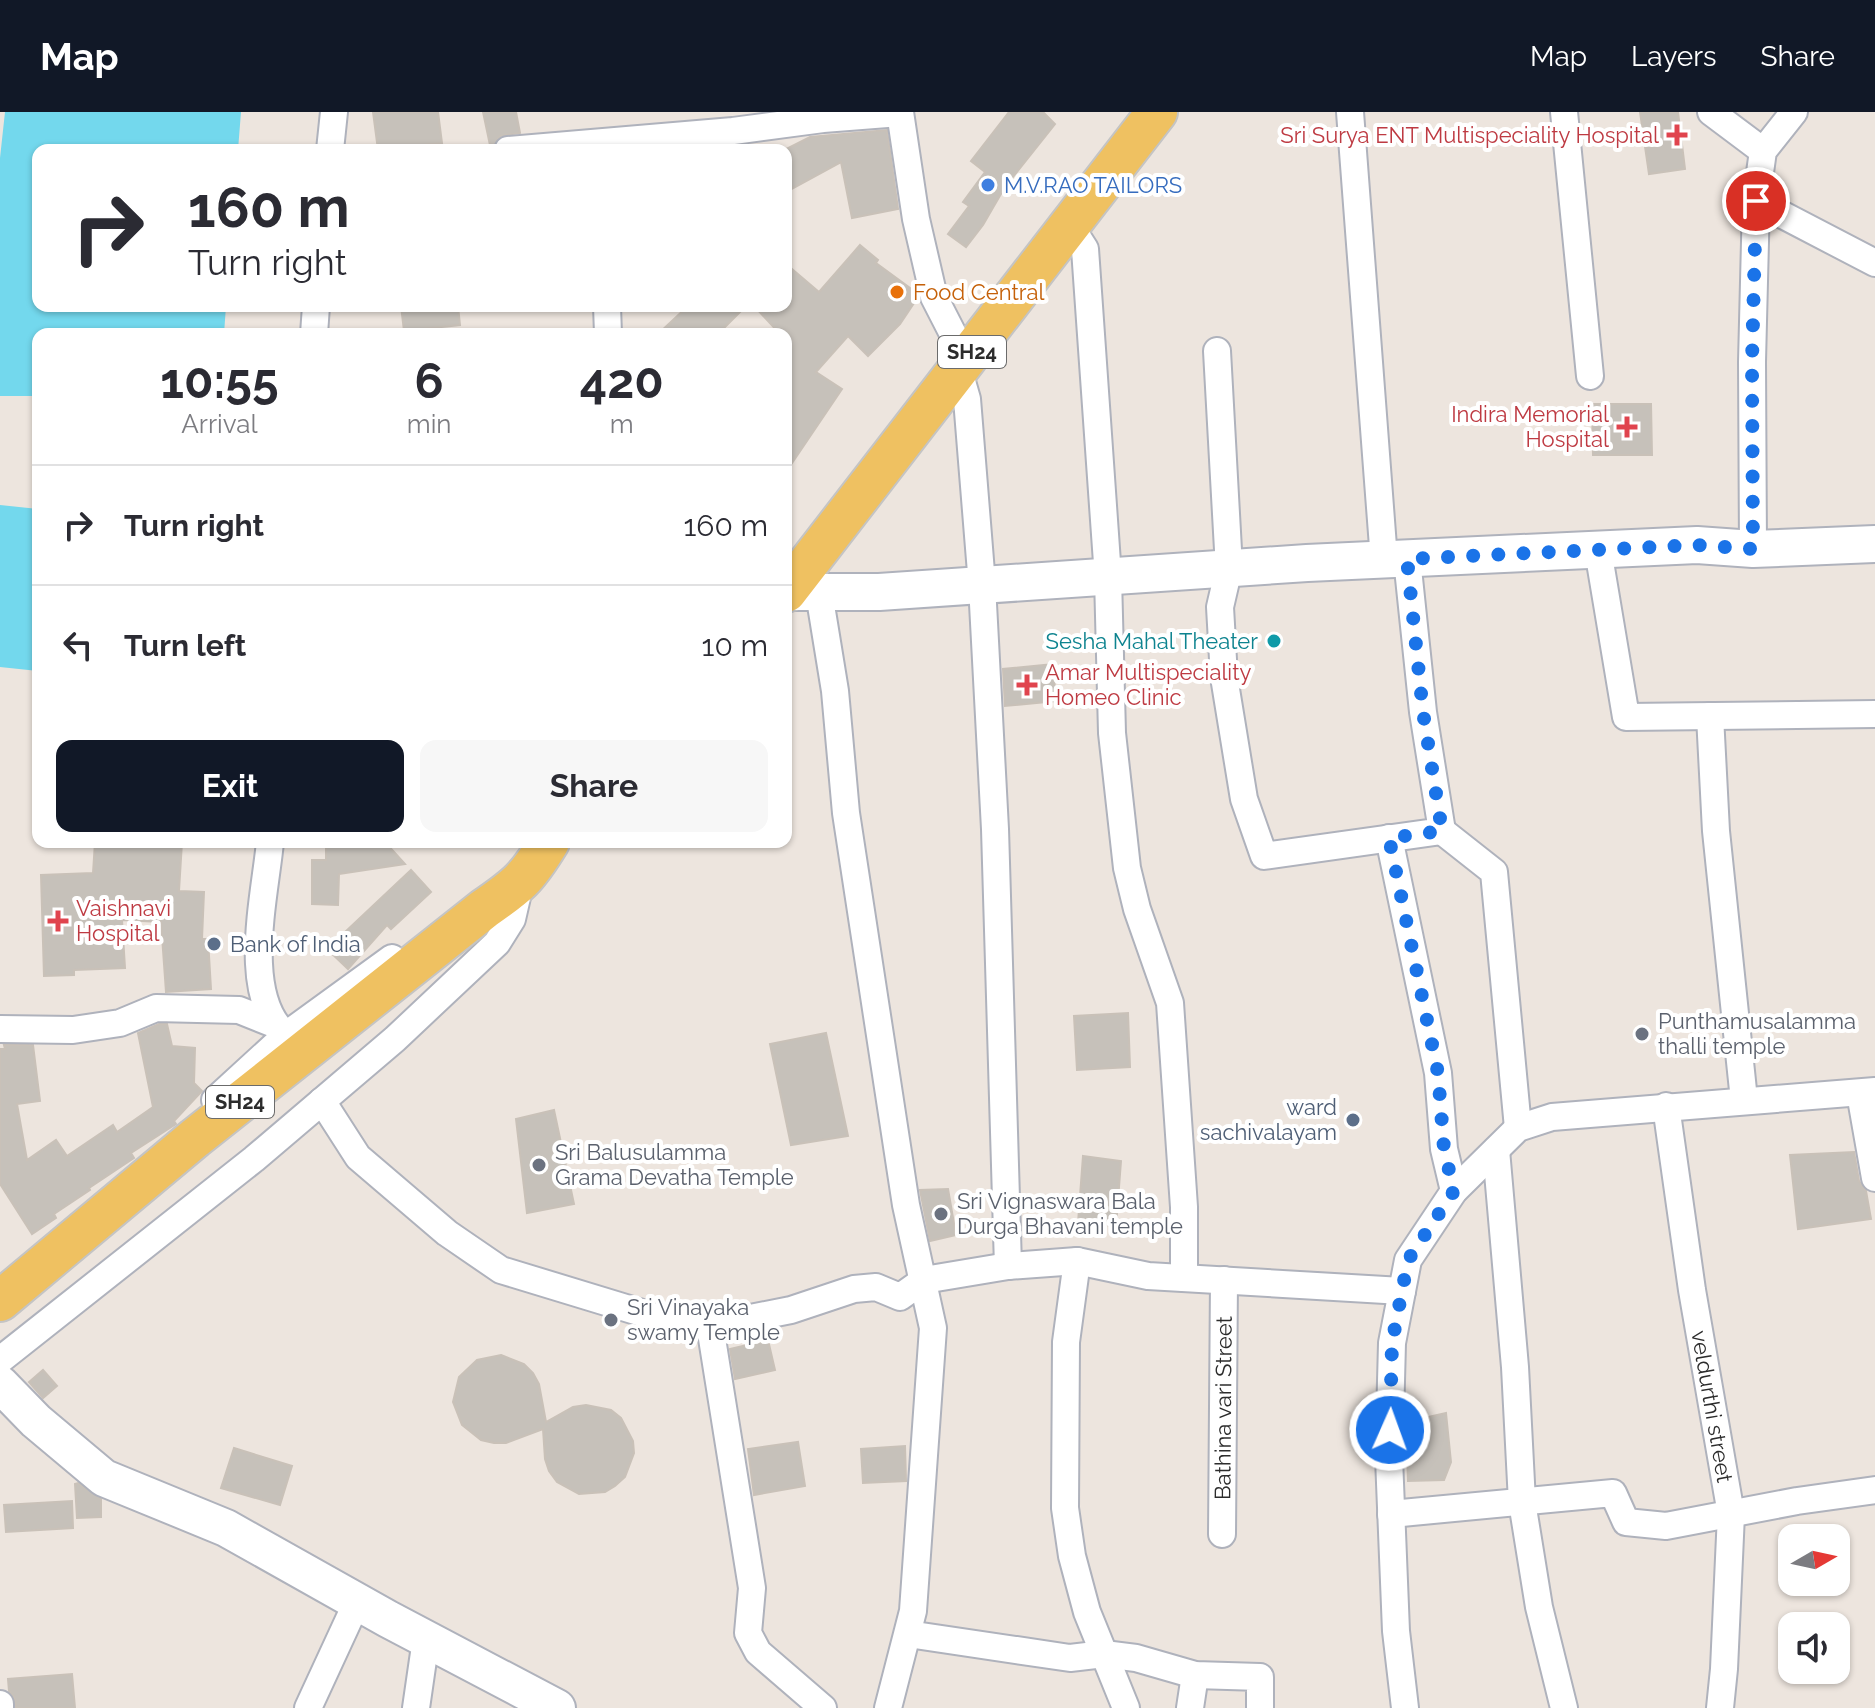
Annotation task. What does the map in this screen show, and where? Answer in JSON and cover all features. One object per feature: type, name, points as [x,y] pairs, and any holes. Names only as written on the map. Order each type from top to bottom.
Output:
[{"type":"main road","name":"SH24","points":[[803,592],[956,353],[1125,112]]},
{"type":"main road","name":"SH24","points":[[792,545],[1069,224],[1157,112]]},
{"type":"main road","points":[[803,592],[982,585],[1229,568],[1697,545],[1753,549],[1875,544]]},
{"type":"main road","name":"SH24","points":[[0,1301],[195,1138],[533,867],[576,848]]},
{"type":"main road","points":[[0,1384],[36,1421],[104,1478],[226,1528],[357,1602],[557,1708]]},
{"type":"street","points":[[331,144],[334,112]]},
{"type":"street","points":[[620,144],[900,112],[916,219],[934,297],[956,353],[967,399],[982,585],[995,829],[1008,1266]]},
{"type":"street","points":[[1350,112],[1395,559],[1442,831],[1494,872],[1518,1128]]},
{"type":"street","points":[[1564,112],[1590,376]]},
{"type":"street","points":[[1711,112],[1763,151]]},
{"type":"street","points":[[1753,549],[1752,362],[1756,201],[1763,151],[1794,112]]},
{"type":"street","points":[[1756,201],[1875,263]]},
{"type":"street","points":[[1069,224],[1085,249],[1108,577],[1112,733],[1127,868],[1137,909],[1170,1003],[1184,1207],[1184,1278]]},
{"type":"street","points":[[1217,351],[1229,568],[1220,607],[1224,677],[1244,799],[1264,856],[1442,831]]},
{"type":"street","points":[[1598,550],[1626,717],[1875,714]]},
{"type":"street","points":[[803,592],[835,691],[846,813],[906,1205],[933,1328],[913,1611],[888,1708]]},
{"type":"street","points":[[1710,716],[1716,831],[1744,1100]]},
{"type":"street","points":[[1389,838],[1438,1073],[1444,1149],[1454,1191]]},
{"type":"street","points":[[269,848],[258,950],[263,996],[280,1030]]},
{"type":"street","points":[[0,1278],[186,1126],[280,1030],[469,903],[533,867]]},
{"type":"street","points":[[0,1360],[230,1179],[395,1039],[497,943],[512,919],[533,867]]},
{"type":"street","points":[[0,1029],[73,1030],[120,1023],[156,1008],[239,1010],[280,1030]]},
{"type":"street","points":[[1405,1708],[1396,1631],[1389,1458],[1392,1343],[1408,1260],[1454,1191],[1518,1128],[1552,1117],[1744,1100],[1870,1095],[1875,1178]]},
{"type":"street","points":[[322,1101],[358,1157],[447,1233],[501,1270],[662,1319],[710,1326],[791,1310],[854,1289],[876,1287],[900,1297],[924,1280],[1008,1266],[1077,1261],[1148,1276],[1402,1291]]},
{"type":"street","name":"veldurthi street","points":[[1666,1106],[1692,1290],[1731,1514],[1720,1708]]},
{"type":"street","points":[[1496,1150],[1515,1367],[1522,1502],[1539,1607],[1564,1708]]},
{"type":"street","points":[[1077,1261],[1066,1342],[1065,1508],[1072,1556],[1087,1612],[1126,1708]]},
{"type":"street","name":"Bathina vari Street","points":[[1222,1534],[1224,1280]]},
{"type":"street","points":[[710,1326],[752,1588],[748,1633],[758,1652],[823,1708]]},
{"type":"street","points":[[1391,1514],[1613,1493],[1626,1522],[1666,1526],[1875,1490]]},
{"type":"street","points":[[308,1708],[357,1602]]},
{"type":"street","points":[[908,1634],[1070,1658],[1104,1654],[1136,1658],[1195,1675],[1260,1677],[1260,1708]]},
{"type":"street","points":[[416,1708],[426,1639]]},
{"type":"street","points":[[1190,1708],[1195,1675]]},
{"type":"water","points":[[5,112],[241,112],[238,144],[32,144],[32,312],[226,312],[224,328],[32,328],[32,396],[0,396],[0,158]]},
{"type":"water","points":[[0,505],[32,508],[32,670],[0,667]]},
{"type":"building","points":[[373,112],[438,112],[442,143],[377,144]]},
{"type":"building","points":[[483,112],[516,112],[520,133],[500,136],[495,144],[490,144]]},
{"type":"building","points":[[1009,112],[1043,112],[1055,124],[1005,187],[966,247],[948,234],[969,206],[963,202],[985,172],[971,161]]},
{"type":"building","points":[[1640,112],[1678,112],[1685,169],[1649,174]]},
{"type":"building","points":[[887,130],[898,209],[852,218],[841,162],[792,189],[792,146],[810,137]]},
{"type":"building","points":[[860,245],[878,260],[876,263],[917,293],[918,297],[900,324],[868,356],[848,336],[816,372],[842,389],[792,463],[792,328],[774,328],[760,312],[792,312],[792,269],[819,292]]},
{"type":"building","points":[[402,312],[459,312],[460,325],[404,328]]},
{"type":"building","points":[[682,312],[740,312],[724,328],[664,328]]},
{"type":"building","points":[[1592,404],[1651,404],[1652,455],[1593,455]]},
{"type":"building","points":[[1053,664],[1056,701],[1005,706],[1003,669]]},
{"type":"building","points":[[95,848],[182,848],[179,891],[204,892],[202,939],[208,939],[211,989],[166,992],[161,922],[122,920],[125,968],[74,970],[74,975],[44,976],[41,875],[93,873]]},
{"type":"building","points":[[326,848],[390,848],[405,864],[339,874],[338,905],[312,904],[312,860],[326,860]]},
{"type":"building","points":[[411,870],[431,892],[391,929],[387,925],[348,969],[327,949]]},
{"type":"building","points":[[1128,1013],[1130,1067],[1077,1070],[1074,1016]]},
{"type":"building","points":[[167,1024],[172,1046],[195,1048],[194,1083],[202,1091],[174,1121],[176,1124],[131,1153],[134,1158],[54,1214],[56,1218],[32,1234],[0,1184],[0,1049],[5,1049],[4,1045],[33,1045],[40,1101],[17,1104],[27,1160],[56,1140],[67,1156],[113,1125],[117,1132],[153,1107],[138,1033]]},
{"type":"building","points":[[826,1033],[848,1136],[791,1145],[770,1044]]},
{"type":"building","points":[[554,1110],[574,1204],[527,1213],[516,1119]]},
{"type":"building","points":[[1854,1152],[1871,1219],[1798,1229],[1790,1155]]},
{"type":"building","points":[[1083,1156],[1121,1161],[1116,1226],[1078,1223]]},
{"type":"building","points":[[948,1189],[956,1235],[930,1241],[920,1190]]},
{"type":"building","points":[[768,1340],[775,1370],[735,1379],[730,1349]]},
{"type":"building","points":[[501,1355],[524,1364],[533,1373],[539,1384],[546,1422],[573,1407],[586,1405],[611,1410],[621,1418],[633,1441],[634,1453],[625,1477],[605,1492],[579,1494],[557,1482],[549,1471],[543,1429],[506,1443],[494,1443],[481,1440],[462,1425],[453,1402],[459,1377],[477,1360]]},
{"type":"building","points":[[43,1370],[57,1386],[43,1398],[29,1382]]},
{"type":"building","points":[[1446,1413],[1451,1462],[1444,1480],[1408,1481],[1406,1422]]},
{"type":"building","points":[[798,1442],[805,1486],[754,1495],[748,1449]]},
{"type":"building","points":[[905,1446],[906,1481],[863,1483],[861,1449]]},
{"type":"building","points":[[234,1448],[292,1466],[280,1505],[221,1488]]},
{"type":"building","points":[[75,1484],[101,1499],[101,1517],[77,1518]]},
{"type":"building","points":[[72,1501],[73,1528],[6,1532],[4,1505]]},
{"type":"building","points":[[72,1674],[75,1708],[16,1708],[8,1679]]},
{"type":"place","name":"Sri Surya ENT Multispeciality Hospital","points":[[1677,135]]},
{"type":"place","name":"M.V.RAO TAILORS","points":[[988,185]]},
{"type":"place","name":"Food Central","points":[[897,292]]},
{"type":"place","name":"Indira Memorial Hospital","points":[[1627,427]]},
{"type":"place","name":"Sesha Mahal Theater","points":[[1274,641]]},
{"type":"place","name":"Amar Multispeciality Homeo Clinic","points":[[1027,685]]},
{"type":"place","name":"Vaishnavi Hospital","points":[[58,921]]},
{"type":"place","name":"Bank of India","points":[[214,944]]},
{"type":"place","name":"Punthamusalamma thalli temple","points":[[1642,1034]]},
{"type":"place","name":"ward sachivalayam","points":[[1353,1120]]},
{"type":"place","name":"Sri Balusulamma Grama Devatha Temple","points":[[539,1165]]},
{"type":"place","name":"Sri Vignaswara Bala Durga Bhavani temple","points":[[941,1214]]},
{"type":"place","name":"Sri Vinayaka swamy Temple","points":[[611,1320]]},
{"type":"route","points":[[1390,1430],[1392,1343],[1408,1260],[1454,1191],[1444,1149],[1438,1073],[1389,838],[1442,831],[1423,712],[1407,559],[1697,545],[1753,549],[1752,362],[1756,201]]}]
